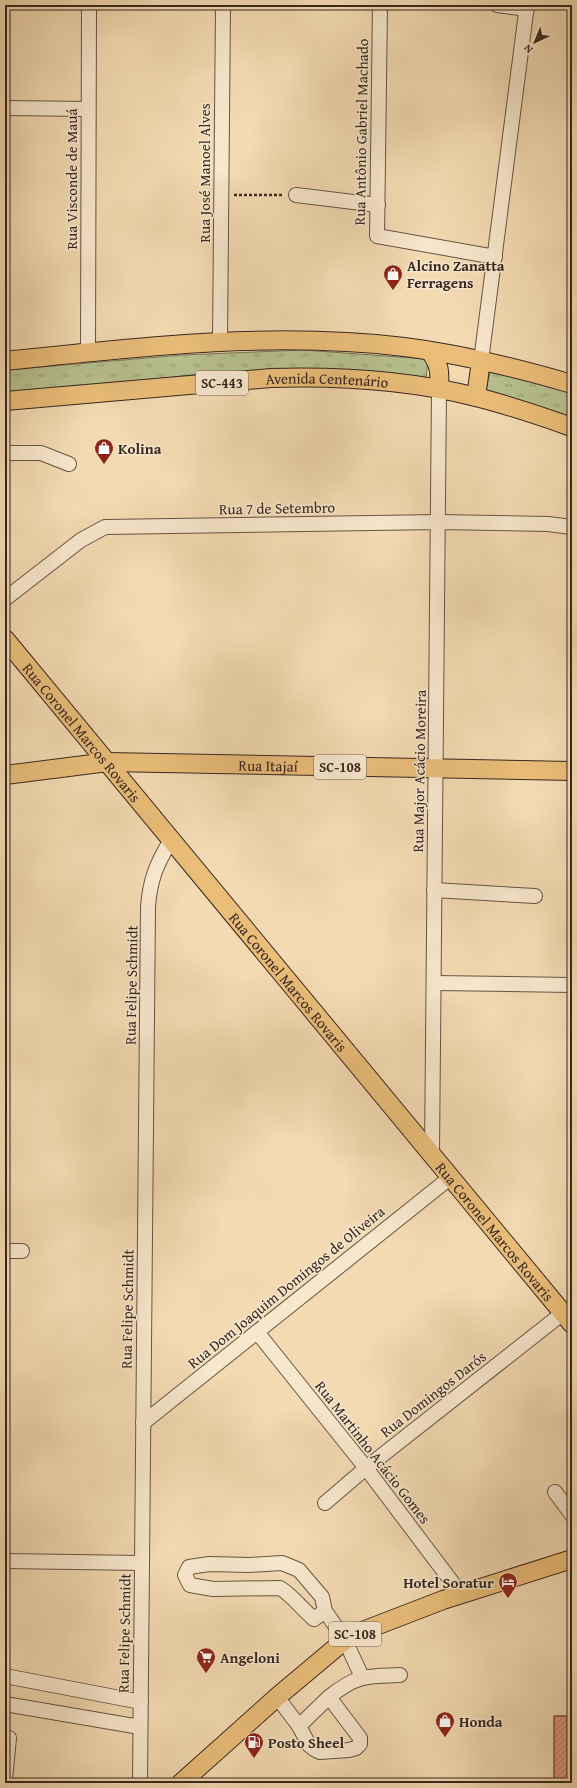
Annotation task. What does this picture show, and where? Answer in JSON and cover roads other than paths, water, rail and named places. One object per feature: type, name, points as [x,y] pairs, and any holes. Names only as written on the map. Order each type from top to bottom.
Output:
[{"type":"main road","points":[[5,361],[88,352],[220,342],[348,342],[430,351],[532,372],[572,384]]},
{"type":"main road","points":[[430,351],[438,362],[440,371],[439,389]]},
{"type":"main road","points":[[476,397],[481,361]]},
{"type":"main road","name":"Avenida Centenário","points":[[5,401],[271,378],[312,377],[387,382],[439,389],[476,397],[572,427]]},
{"type":"main road","name":"Rua Coronel Marcos Rovaris","points":[[5,639],[568,1319]]},
{"type":"main road","name":"Rua Itajaí","points":[[108,762],[572,771]]},
{"type":"main road","name":"SC-108","points":[[5,775],[108,762]]},
{"type":"main road","name":"SC-108","points":[[181,1783],[345,1640],[366,1629],[461,1594],[572,1558]]},
{"type":"street","name":"Rua Visconde de Mauá","points":[[88,352],[89,5]]},
{"type":"street","name":"Rua José Manoel Alves","points":[[220,342],[223,5]]},
{"type":"street","name":"Rua Antônio Gabriel Machado","points":[[380,5],[377,236],[495,257]]},
{"type":"street","points":[[481,361],[527,7],[497,5]]},
{"type":"street","points":[[5,108],[88,109]]},
{"type":"street","points":[[296,195],[378,205]]},
{"type":"street","name":"Rua Major Acácio Moreira","points":[[432,1153],[439,389]]},
{"type":"street","points":[[5,453],[41,453],[69,464]]},
{"type":"street","name":"Rua 7 de Setembro","points":[[5,599],[81,540],[105,527],[438,522],[548,524],[572,527]]},
{"type":"street","name":"Rua Felipe Schmidt","points":[[140,1783],[149,891],[156,868],[171,840]]},
{"type":"street","points":[[434,890],[535,896]]},
{"type":"street","points":[[434,983],[572,985]]},
{"type":"street","name":"Rua Dom Joaquim Domingos de Oliveira","points":[[143,1423],[451,1177]]},
{"type":"street","points":[[5,1251],[22,1251]]},
{"type":"street","name":"Rua Domingos Darós","points":[[325,1503],[366,1468],[568,1319]]},
{"type":"street","name":"Rua Martinho Acácio Gomes","points":[[257,1332],[366,1468],[461,1594]]},
{"type":"street","points":[[555,1492],[572,1514]]},
{"type":"street","points":[[5,1561],[142,1563]]},
{"type":"street","points":[[325,1611],[314,1619],[304,1611],[289,1594],[280,1588],[213,1589],[190,1585],[185,1575],[189,1567],[209,1564],[249,1566],[282,1564],[299,1570],[322,1596],[325,1611],[345,1640],[362,1677]]},
{"type":"street","points":[[5,1676],[140,1702]]},
{"type":"street","points":[[299,1726],[329,1697],[343,1686],[362,1677],[400,1676]]},
{"type":"street","points":[[277,1698],[299,1726],[309,1745],[320,1752],[349,1750],[356,1748],[360,1744],[360,1738],[329,1697]]},
{"type":"street","points":[[5,1704],[140,1727]]},
{"type":"street","points":[[5,1779],[9,1738]]},
{"type":"place","name":"Alcino Zanatta Ferragens","points":[[393,291]]},
{"type":"place","name":"Kolina","points":[[104,465]]},
{"type":"place","name":"Hotel Soratur","points":[[508,1599]]},
{"type":"place","name":"Angeloni","points":[[206,1674]]},
{"type":"place","name":"Honda","points":[[445,1738]]},
{"type":"place","name":"Posto Sheel","points":[[254,1759]]}]
